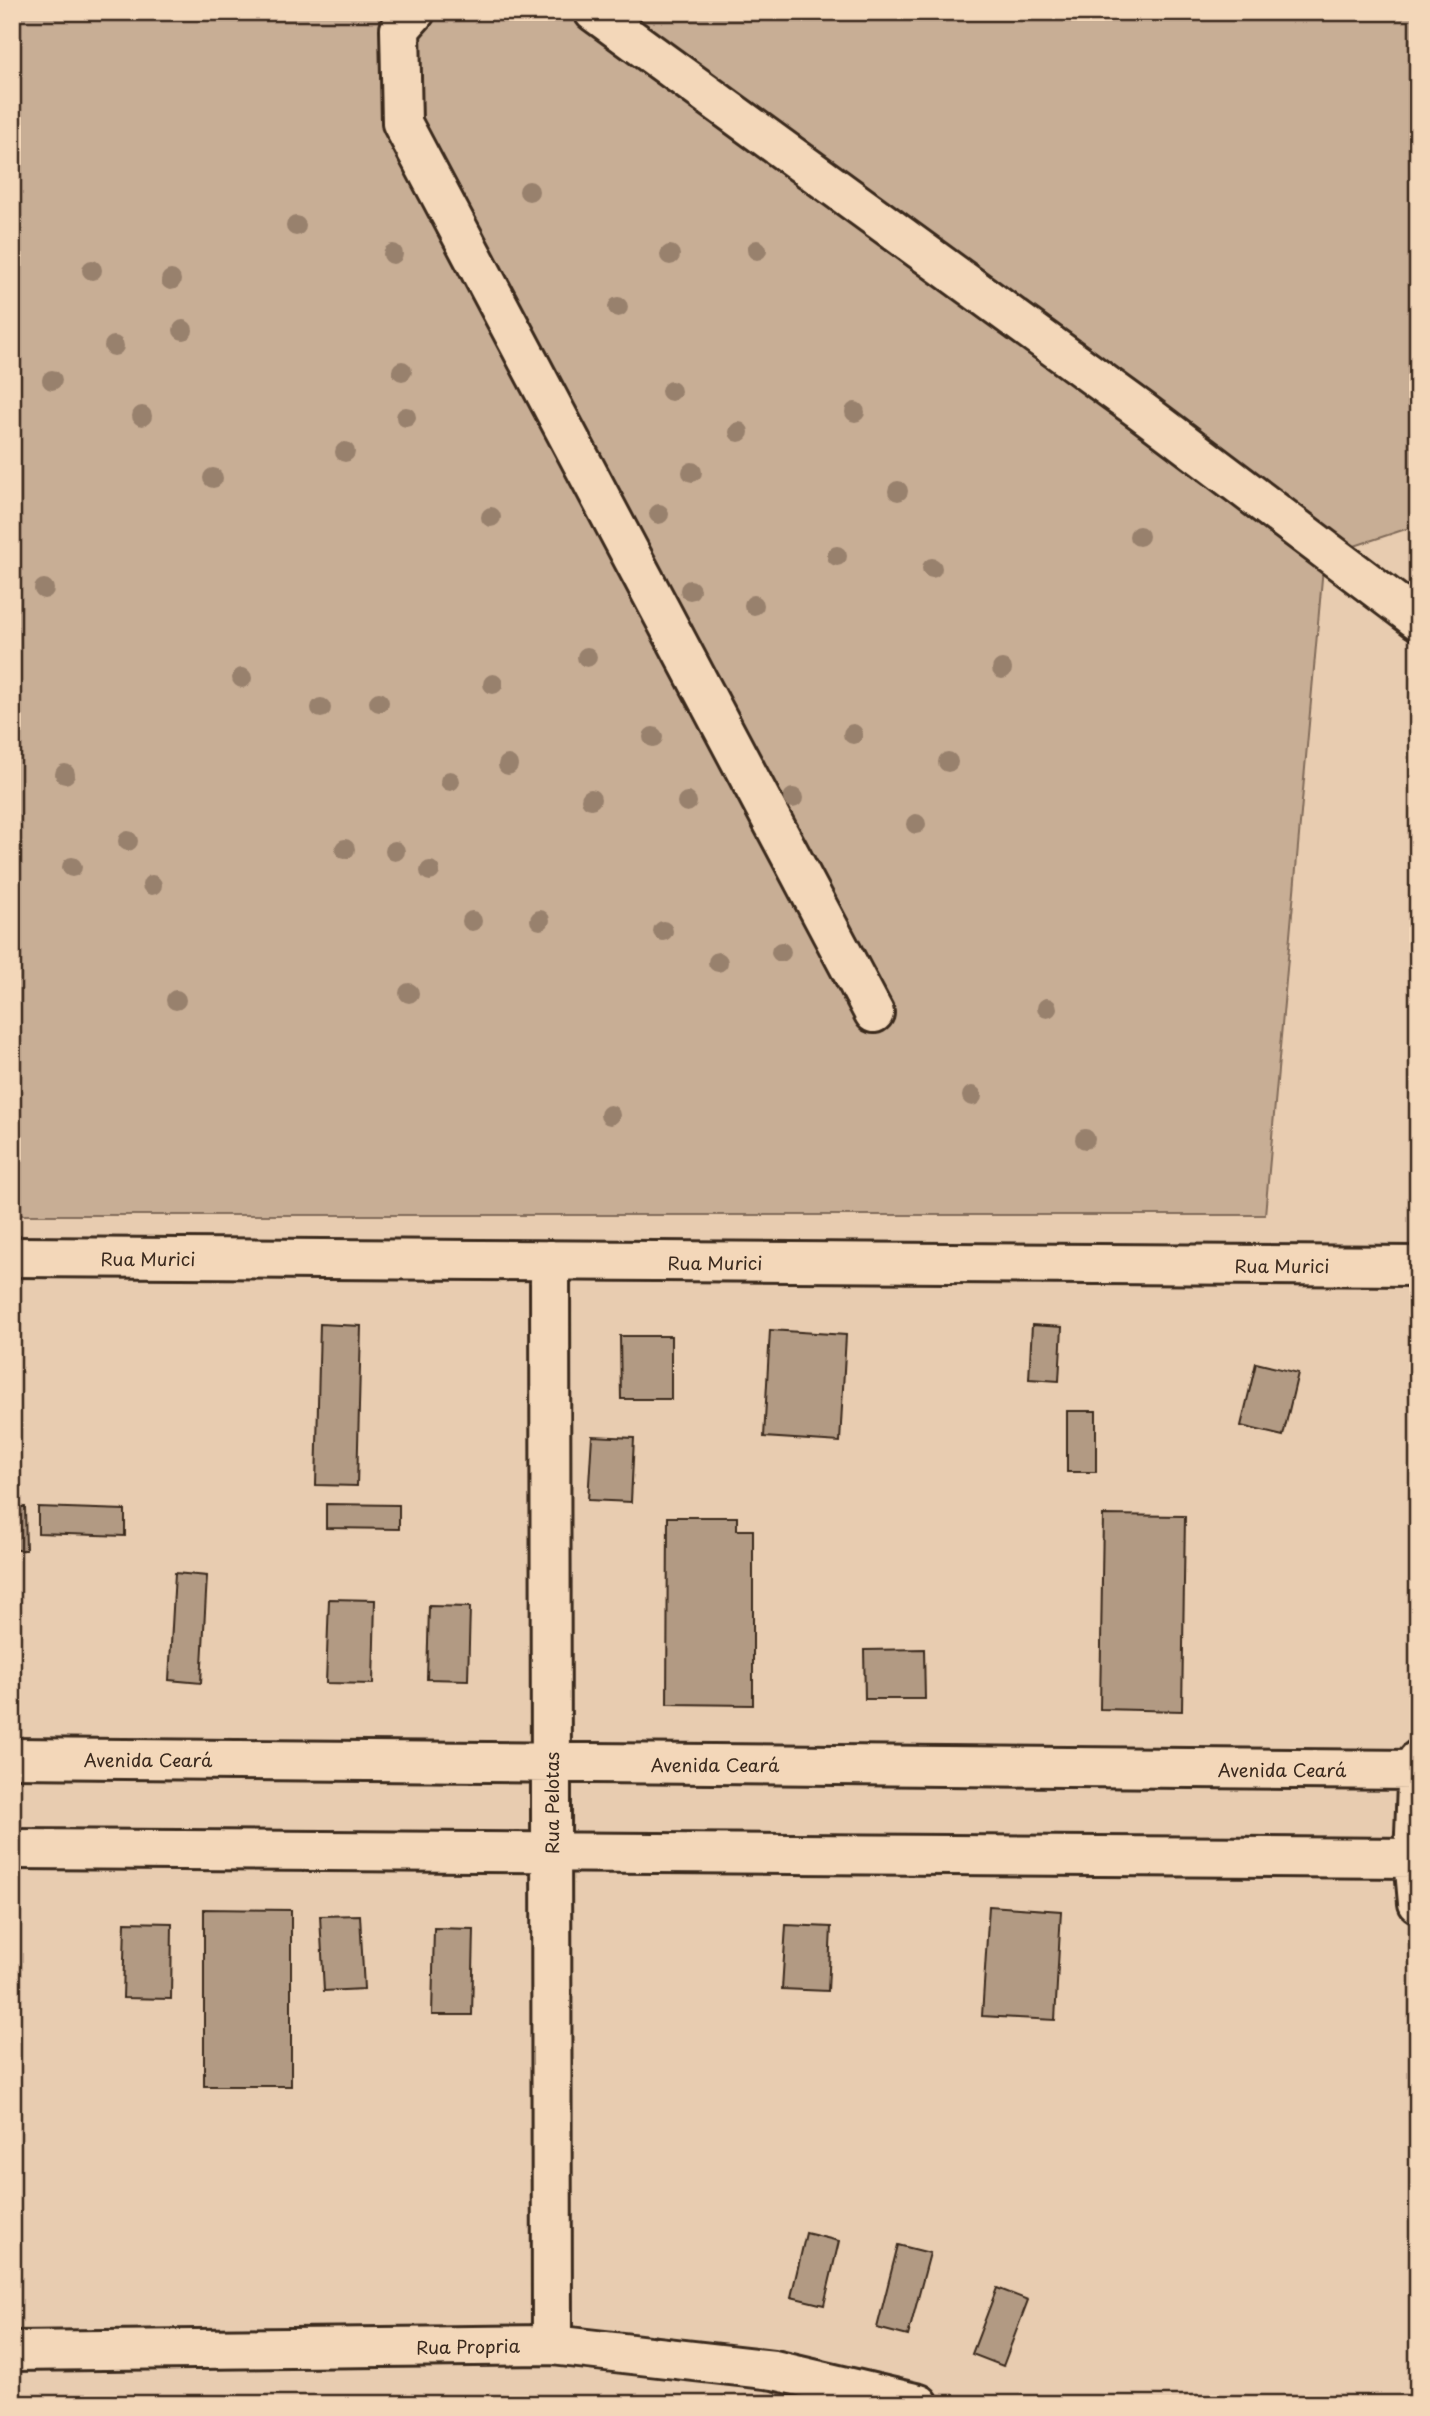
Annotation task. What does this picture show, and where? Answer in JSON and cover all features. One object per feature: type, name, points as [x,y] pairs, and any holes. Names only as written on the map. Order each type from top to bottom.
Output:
[{"type":"street","points":[[415,12],[400,29],[402,123],[874,1013]]},
{"type":"street","points":[[594,12],[1143,412],[1418,620]]},
{"type":"street","name":"Rua Murici","points":[[12,1257],[1418,1266]]},
{"type":"street","name":"Rua Pelotas","points":[[550,1260],[552,2345]]},
{"type":"street","name":"Avenida Ceará","points":[[12,1758],[1418,1770]]},
{"type":"street","points":[[1418,1760],[1418,1903]]},
{"type":"street","points":[[12,1849],[1416,1858]]},
{"type":"street","name":"Rua Propria","points":[[12,2351],[552,2345],[774,2370],[919,2404]]},
{"type":"shaded area","points":[[12,12],[1418,12],[1418,525],[1324,556],[1265,1215],[12,1215]]},
{"type":"building","points":[[320,1324],[361,1326],[357,1486],[316,1485]]},
{"type":"building","points":[[1032,1325],[1062,1327],[1059,1381],[1029,1379]]},
{"type":"building","points":[[770,1330],[846,1335],[840,1442],[764,1437]]},
{"type":"building","points":[[620,1336],[671,1336],[671,1399],[621,1399]]},
{"type":"building","points":[[1256,1363],[1298,1373],[1283,1436],[1241,1426]]},
{"type":"building","points":[[1067,1411],[1096,1411],[1096,1472],[1067,1472]]},
{"type":"building","points":[[592,1436],[634,1438],[631,1502],[588,1500]]},
{"type":"building","points":[[326,1504],[399,1505],[399,1529],[326,1528]]},
{"type":"building","points":[[12,1507],[25,1507],[26,1550],[12,1550]]},
{"type":"building","points":[[38,1507],[125,1510],[125,1536],[38,1533]]},
{"type":"building","points":[[1103,1515],[1185,1516],[1182,1711],[1100,1709]]},
{"type":"building","points":[[668,1517],[737,1517],[737,1530],[753,1530],[753,1705],[667,1704]]},
{"type":"building","points":[[175,1573],[207,1576],[201,1683],[169,1680]]},
{"type":"building","points":[[329,1599],[375,1600],[373,1684],[326,1683]]},
{"type":"building","points":[[429,1606],[470,1607],[468,1680],[427,1679]]},
{"type":"building","points":[[924,1649],[925,1699],[865,1699],[864,1650]]},
{"type":"building","points":[[989,1906],[1061,1911],[1055,2020],[982,2016]]},
{"type":"building","points":[[204,1909],[291,1910],[291,2086],[204,2086]]},
{"type":"building","points":[[360,1915],[364,1989],[324,1991],[320,1916]]},
{"type":"building","points":[[125,1922],[172,1923],[171,1999],[123,1998]]},
{"type":"building","points":[[786,1925],[831,1927],[828,1991],[782,1989]]},
{"type":"building","points":[[434,1928],[474,1929],[472,2015],[432,2015]]},
{"type":"building","points":[[806,2233],[839,2241],[824,2305],[791,2297]]},
{"type":"building","points":[[898,2245],[930,2253],[908,2336],[877,2328]]},
{"type":"building","points":[[997,2288],[1028,2300],[1003,2366],[972,2354]]}]
